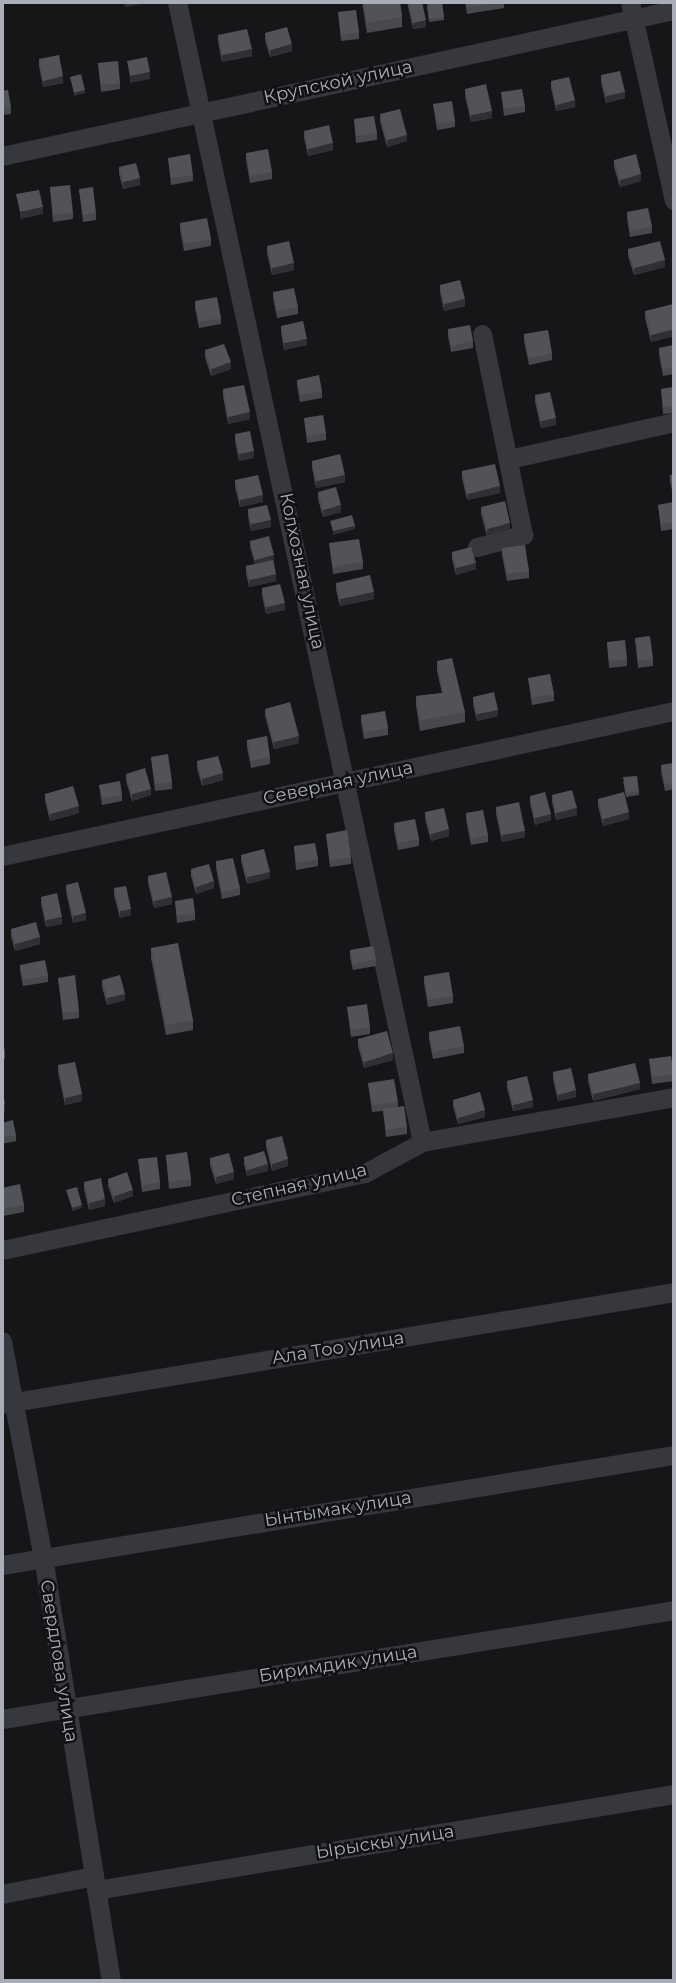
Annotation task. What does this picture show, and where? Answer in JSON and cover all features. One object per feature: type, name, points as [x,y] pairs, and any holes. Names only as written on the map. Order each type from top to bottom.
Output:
[{"type":"street","name":"Колхозная улица","points":[[177,2],[348,781],[422,1142]]},
{"type":"street","name":"Крупской улица","points":[[2,156],[632,10],[674,10]]},
{"type":"street","points":[[632,10],[674,200]]},
{"type":"street","points":[[477,547],[523,535],[482,334]]},
{"type":"street","points":[[509,459],[674,422]]},
{"type":"street","name":"Северная улица","points":[[2,856],[674,711]]},
{"type":"street","name":"Степная улица","points":[[2,1250],[365,1173],[422,1142],[674,1097]]},
{"type":"street","name":"Ала Тоо улица","points":[[8,1403],[674,1292]]},
{"type":"street","name":"Свердлова улица","points":[[2,1341],[8,1403],[43,1557],[111,1981]]},
{"type":"street","name":"Ынтымак улица","points":[[2,1565],[674,1455]]},
{"type":"street","name":"Биримдик улица","points":[[2,1719],[674,1610]]},
{"type":"street","name":"Ырыскы улица","points":[[2,1894],[95,1883],[674,1794]]},
{"type":"building","points":[[363,2],[400,2],[402,17],[367,23]]},
{"type":"building","points":[[408,2],[422,2],[426,20],[413,23]]},
{"type":"building","points":[[442,2],[444,17],[429,19],[427,3]]},
{"type":"building","points":[[466,2],[503,2],[467,7]]},
{"type":"building","points":[[356,10],[359,32],[341,35],[338,12]]},
{"type":"building","points":[[287,27],[292,44],[270,50],[265,33]]},
{"type":"building","points":[[247,29],[252,49],[222,55],[218,35]]},
{"type":"building","points":[[59,55],[63,76],[43,81],[39,59]]},
{"type":"building","points":[[147,57],[150,72],[130,76],[127,61]]},
{"type":"building","points":[[118,61],[120,83],[101,85],[98,63]]},
{"type":"building","points":[[620,71],[625,92],[606,96],[601,75]]},
{"type":"building","points":[[81,74],[85,90],[74,93],[70,77]]},
{"type":"building","points":[[569,77],[575,100],[556,105],[551,81]]},
{"type":"building","points":[[486,84],[492,111],[471,115],[465,89]]},
{"type":"building","points":[[522,89],[525,106],[504,109],[501,92]]},
{"type":"building","points":[[8,90],[11,107],[2,108],[2,91]]},
{"type":"building","points":[[452,101],[455,121],[437,123],[433,104]]},
{"type":"building","points":[[400,109],[407,135],[387,140],[380,114]]},
{"type":"building","points":[[374,116],[377,133],[356,136],[354,119]]},
{"type":"building","points":[[329,125],[333,143],[308,149],[304,131]]},
{"type":"building","points":[[268,149],[272,172],[250,176],[246,153]]},
{"type":"building","points":[[190,154],[193,175],[171,178],[168,158]]},
{"type":"building","points":[[636,154],[641,174],[620,180],[614,160]]},
{"type":"building","points":[[136,163],[140,178],[123,182],[119,167]]},
{"type":"building","points":[[70,185],[73,213],[53,215],[50,187]]},
{"type":"building","points":[[93,187],[96,213],[83,215],[79,189]]},
{"type":"building","points":[[39,190],[43,207],[20,212],[16,194]]},
{"type":"building","points":[[648,208],[652,226],[630,231],[627,212]]},
{"type":"building","points":[[207,218],[211,239],[184,244],[180,223]]},
{"type":"building","points":[[289,241],[294,263],[272,268],[267,246]]},
{"type":"building","points":[[660,241],[665,260],[634,268],[628,249]]},
{"type":"building","points":[[460,280],[465,299],[444,304],[440,285]]},
{"type":"building","points":[[294,288],[298,307],[277,311],[273,292]]},
{"type":"building","points":[[217,297],[221,318],[199,322],[195,301]]},
{"type":"building","points":[[673,304],[674,329],[651,335],[645,311]]},
{"type":"building","points":[[303,321],[307,339],[284,343],[281,326]]},
{"type":"building","points":[[470,325],[473,341],[451,346],[448,329]]},
{"type":"building","points":[[548,330],[552,353],[529,358],[524,334]]},
{"type":"building","points":[[224,344],[231,362],[211,369],[205,350]]},
{"type":"building","points":[[674,345],[674,367],[663,369],[659,348]]},
{"type":"building","points":[[319,375],[322,391],[300,395],[297,380]]},
{"type":"building","points":[[244,385],[250,412],[228,417],[223,389]]},
{"type":"building","points":[[674,387],[674,406],[663,407],[661,389]]},
{"type":"building","points":[[550,392],[556,418],[541,421],[535,395]]},
{"type":"building","points":[[323,415],[326,433],[307,436],[304,418]]},
{"type":"building","points":[[250,431],[254,451],[239,454],[235,434]]},
{"type":"building","points":[[340,454],[345,475],[316,481],[312,461]]},
{"type":"building","points":[[495,464],[500,486],[467,494],[462,471]]},
{"type":"building","points":[[674,474],[674,492],[670,475]]},
{"type":"building","points":[[258,475],[263,495],[240,500],[235,480]]},
{"type":"building","points":[[336,487],[341,505],[323,510],[318,492]]},
{"type":"building","points":[[505,501],[510,523],[487,529],[481,507]]},
{"type":"building","points":[[674,502],[674,522],[661,524],[658,505]]},
{"type":"building","points":[[267,505],[271,520],[251,524],[248,509]]},
{"type":"building","points":[[352,515],[355,526],[333,531],[330,521]]},
{"type":"building","points":[[269,536],[274,555],[255,560],[250,541]]},
{"type":"building","points":[[359,539],[363,562],[333,567],[329,543]]},
{"type":"building","points":[[525,545],[529,571],[507,574],[502,548]]},
{"type":"building","points":[[471,547],[476,563],[456,568],[452,552]]},
{"type":"building","points":[[273,560],[276,574],[249,580],[246,566]]},
{"type":"building","points":[[370,575],[374,592],[340,599],[336,583]]},
{"type":"building","points":[[280,584],[285,603],[266,607],[262,588]]},
{"type":"building","points":[[650,636],[653,659],[638,661],[635,638]]},
{"type":"building","points":[[625,640],[627,659],[609,661],[607,642]]},
{"type":"building","points":[[452,658],[465,712],[420,721],[416,696],[443,693],[437,661]]},
{"type":"building","points":[[550,674],[554,694],[532,698],[528,678]]},
{"type":"building","points":[[494,692],[498,710],[477,714],[473,697]]},
{"type":"building","points":[[290,702],[299,736],[274,742],[265,709]]},
{"type":"building","points":[[385,711],[388,728],[364,732],[361,715]]},
{"type":"building","points":[[267,736],[270,757],[251,761],[247,740]]},
{"type":"building","points":[[168,754],[172,782],[155,784],[151,757]]},
{"type":"building","points":[[218,756],[223,773],[202,779],[197,761]]},
{"type":"building","points":[[674,763],[674,783],[665,784],[661,765]]},
{"type":"building","points":[[145,768],[151,789],[132,794],[126,774]]},
{"type":"building","points":[[637,776],[639,791],[626,793],[623,777]]},
{"type":"building","points":[[120,781],[122,795],[102,798],[99,785]]},
{"type":"building","points":[[73,786],[79,806],[50,814],[45,794]]},
{"type":"building","points":[[572,790],[577,808],[556,813],[552,795]]},
{"type":"building","points":[[545,792],[551,814],[535,818],[530,796]]},
{"type":"building","points":[[624,792],[629,812],[603,819],[598,799]]},
{"type":"building","points":[[519,802],[525,831],[502,835],[496,807]]},
{"type":"building","points":[[444,808],[449,829],[431,834],[425,812]]},
{"type":"building","points":[[483,810],[488,835],[471,839],[466,813]]},
{"type":"building","points":[[415,819],[419,839],[398,843],[394,823]]},
{"type":"building","points":[[347,830],[351,857],[330,861],[326,834]]},
{"type":"building","points":[[315,843],[318,859],[296,863],[294,846]]},
{"type":"building","points":[[264,849],[270,872],[247,877],[241,855]]},
{"type":"building","points":[[233,858],[240,888],[222,892],[216,861]]},
{"type":"building","points":[[209,864],[214,881],[196,887],[191,869]]},
{"type":"building","points":[[166,872],[172,897],[154,901],[148,876]]},
{"type":"building","points":[[78,882],[86,913],[73,916],[66,885]]},
{"type":"building","points":[[126,886],[131,909],[120,911],[114,888]]},
{"type":"building","points":[[57,893],[62,917],[46,920],[41,897]]},
{"type":"building","points":[[193,898],[195,913],[177,916],[175,901]]},
{"type":"building","points":[[36,922],[40,937],[15,944],[11,929]]},
{"type":"building","points":[[178,943],[193,1020],[166,1025],[151,948]]},
{"type":"building","points":[[373,946],[376,959],[353,964],[350,950]]},
{"type":"building","points":[[45,960],[48,975],[23,980],[20,965]]},
{"type":"building","points":[[449,972],[453,996],[428,1000],[424,976]]},
{"type":"building","points":[[75,975],[79,1011],[63,1013],[58,978]]},
{"type":"building","points":[[120,975],[125,994],[107,998],[102,980]]},
{"type":"building","points":[[367,1004],[370,1027],[351,1030],[347,1007]]},
{"type":"building","points":[[460,1026],[464,1046],[433,1052],[429,1032]]},
{"type":"building","points":[[387,1031],[393,1053],[364,1062],[358,1039]]},
{"type":"building","points":[[671,1056],[674,1074],[652,1077],[649,1059]]},
{"type":"building","points":[[75,1062],[82,1094],[65,1098],[58,1065]]},
{"type":"building","points":[[635,1063],[640,1083],[593,1094],[588,1074]]},
{"type":"building","points":[[571,1068],[576,1090],[558,1095],[553,1072]]},
{"type":"building","points":[[527,1076],[533,1100],[513,1105],[507,1081]]},
{"type":"building","points":[[394,1079],[398,1102],[372,1105],[368,1083]]},
{"type":"building","points":[[480,1092],[485,1110],[458,1118],[453,1100]]},
{"type":"building","points":[[404,1106],[407,1127],[386,1130],[383,1109]]},
{"type":"building","points":[[13,1120],[16,1135],[2,1137],[2,1123]]},
{"type":"building","points":[[282,1136],[288,1159],[272,1164],[266,1140]]},
{"type":"building","points":[[264,1151],[268,1164],[247,1170],[244,1157]]},
{"type":"building","points":[[187,1152],[191,1179],[169,1182],[166,1155]]},
{"type":"building","points":[[229,1153],[234,1172],[216,1177],[210,1158]]},
{"type":"building","points":[[157,1157],[160,1182],[142,1185],[138,1159]]},
{"type":"building","points":[[127,1172],[133,1190],[114,1196],[108,1179]]},
{"type":"building","points":[[101,1178],[105,1199],[89,1203],[84,1182]]},
{"type":"building","points":[[20,1184],[24,1205],[3,1209],[2,1188]]},
{"type":"building","points":[[77,1187],[82,1205],[72,1208],[66,1190]]}]
